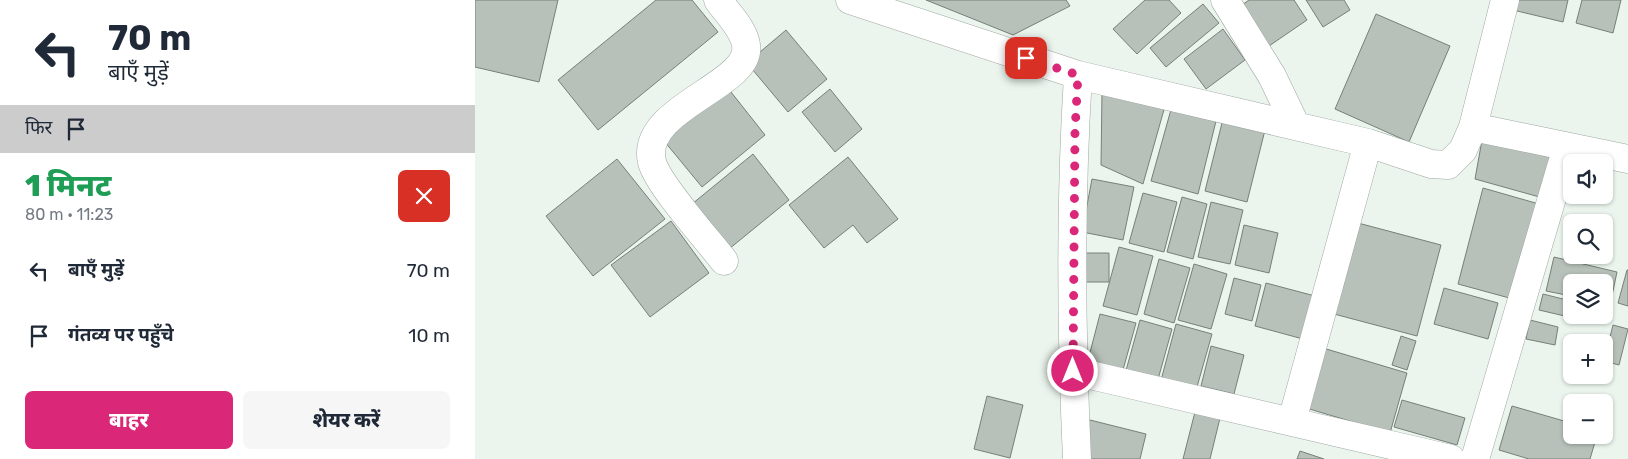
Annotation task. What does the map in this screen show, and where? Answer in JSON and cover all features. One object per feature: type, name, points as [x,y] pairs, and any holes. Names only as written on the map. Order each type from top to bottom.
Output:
[{"type":"street","points":[[718,0],[743,36],[747,46],[745,57],[735,70],[658,128],[651,145],[652,163],[660,179],[724,261]]},
{"type":"street","points":[[850,0],[1078,75],[1367,143],[1431,164],[1448,165],[1463,150],[1473,127],[1505,0]]},
{"type":"street","points":[[1225,0],[1272,76],[1296,126]]},
{"type":"street","points":[[1077,459],[1073,371],[1075,131],[1078,75]]},
{"type":"street","points":[[1473,127],[1628,158]]},
{"type":"street","points":[[1292,422],[1367,143]]},
{"type":"street","points":[[1475,459],[1567,147]]},
{"type":"street","points":[[1073,371],[1451,459]]},
{"type":"building","points":[[475,0],[558,0],[539,82],[475,67]]},
{"type":"building","points":[[656,0],[692,0],[718,32],[598,130],[558,80]]},
{"type":"building","points":[[926,0],[1066,0],[1070,6],[1013,35]]},
{"type":"building","points":[[1145,0],[1169,0],[1181,13],[1137,54],[1113,29]]},
{"type":"building","points":[[1249,0],[1294,0],[1307,20],[1269,46],[1242,5]]},
{"type":"building","points":[[1306,0],[1344,0],[1350,10],[1323,27]]},
{"type":"building","points":[[1515,0],[1568,0],[1563,22],[1513,10]]},
{"type":"building","points":[[1582,0],[1621,0],[1613,33],[1576,23]]},
{"type":"building","points":[[1203,4],[1219,23],[1166,67],[1150,48]]},
{"type":"building","points":[[1376,14],[1450,46],[1409,142],[1335,109]]},
{"type":"building","points":[[1223,29],[1245,60],[1206,89],[1184,59]]},
{"type":"building","points":[[786,30],[827,79],[788,112],[747,63]]},
{"type":"building","points":[[727,87],[765,135],[702,187],[660,136]]},
{"type":"building","points":[[830,89],[862,129],[835,152],[802,112]]},
{"type":"building","points":[[1102,92],[1165,106],[1143,184],[1101,165]]},
{"type":"building","points":[[1172,106],[1217,117],[1198,194],[1151,181]]},
{"type":"building","points":[[1224,115],[1266,126],[1247,202],[1205,191]]},
{"type":"building","points":[[1482,140],[1553,156],[1543,198],[1475,179]]},
{"type":"building","points":[[753,154],[789,200],[729,249],[692,204]]},
{"type":"building","points":[[848,157],[898,219],[867,243],[853,225],[824,248],[789,205]]},
{"type":"building","points":[[617,159],[665,219],[593,276],[546,216]]},
{"type":"building","points":[[1092,179],[1134,187],[1123,240],[1082,232]]},
{"type":"building","points":[[1483,188],[1539,204],[1513,299],[1458,284]]},
{"type":"building","points":[[1143,193],[1177,202],[1164,252],[1129,243]]},
{"type":"building","points":[[1182,197],[1207,204],[1193,259],[1167,252]]},
{"type":"building","points":[[1211,202],[1243,210],[1230,264],[1198,257]]},
{"type":"building","points":[[671,221],[709,273],[650,317],[611,265]]},
{"type":"building","points":[[1358,223],[1441,245],[1417,336],[1334,314]]},
{"type":"building","points":[[1244,225],[1278,233],[1269,273],[1235,265]]},
{"type":"building","points":[[1119,247],[1153,256],[1137,315],[1103,306]]},
{"type":"building","points":[[1081,253],[1109,253],[1109,282],[1081,282]]},
{"type":"building","points":[[1554,257],[1563,259],[1563,264],[1583,264],[1617,272],[1613,291],[1613,274],[1563,274],[1563,294],[1546,291]]},
{"type":"building","points":[[1159,259],[1190,268],[1174,323],[1144,314]]},
{"type":"building","points":[[1194,264],[1227,274],[1211,329],[1178,320]]},
{"type":"building","points":[[1628,270],[1628,306],[1618,303]]},
{"type":"building","points":[[1234,278],[1261,285],[1252,321],[1225,314]]},
{"type":"building","points":[[1266,283],[1315,296],[1303,339],[1255,326]]},
{"type":"building","points":[[1444,288],[1498,303],[1488,339],[1434,324]]},
{"type":"building","points":[[1543,294],[1563,299],[1563,316],[1539,310]]},
{"type":"building","points":[[1100,314],[1136,323],[1121,377],[1086,368]]},
{"type":"building","points":[[1140,320],[1172,329],[1157,383],[1125,374]]},
{"type":"building","points":[[1530,320],[1558,327],[1555,345],[1526,339]]},
{"type":"building","points":[[1176,324],[1212,334],[1195,394],[1160,384]]},
{"type":"building","points":[[1613,325],[1628,329],[1619,365],[1613,363],[1613,334],[1611,334]]},
{"type":"building","points":[[1401,336],[1416,341],[1407,370],[1392,365]]},
{"type":"building","points":[[1211,346],[1244,355],[1234,394],[1201,386]]},
{"type":"building","points":[[1323,348],[1407,373],[1390,433],[1306,408]]},
{"type":"building","points":[[987,396],[1023,405],[1010,458],[974,449]]},
{"type":"building","points":[[1402,400],[1465,418],[1457,445],[1394,427]]},
{"type":"building","points":[[1512,406],[1563,421],[1563,444],[1594,444],[1590,459],[1529,459],[1499,450]]},
{"type":"building","points":[[1196,408],[1221,414],[1210,459],[1183,459]]},
{"type":"building","points":[[1090,420],[1146,434],[1140,459],[1080,459]]},
{"type":"building","points":[[1300,451],[1324,459],[1297,459]]},
{"type":"route","points":[[1026,58],[1078,75],[1075,131],[1073,371]]}]
